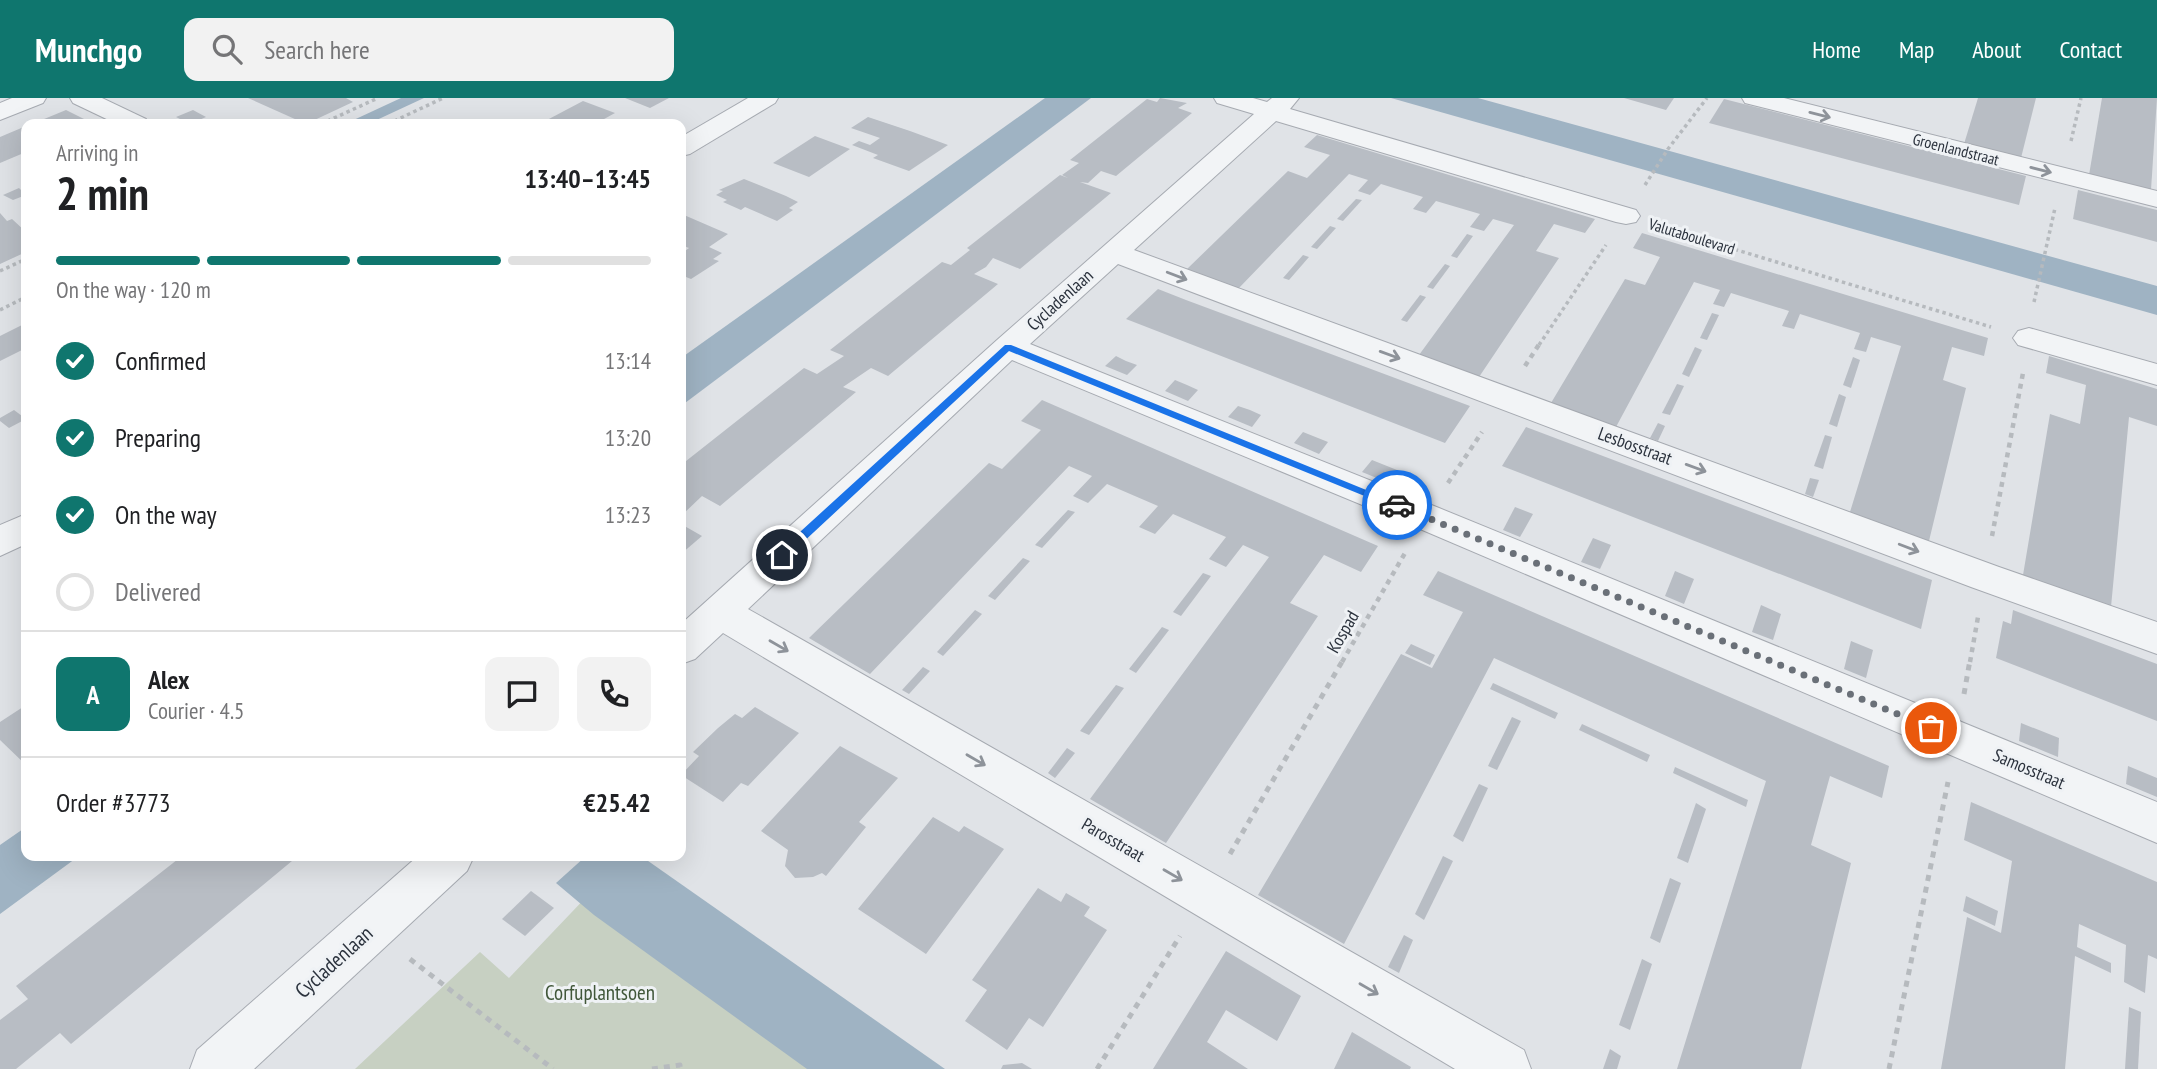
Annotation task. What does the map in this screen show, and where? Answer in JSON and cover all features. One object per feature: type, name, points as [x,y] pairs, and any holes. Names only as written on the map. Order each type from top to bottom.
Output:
[{"type":"street","points":[[0,112],[34,98]]},
{"type":"street","points":[[82,98],[126,119]]},
{"type":"street","points":[[686,145],[766,98]]},
{"type":"street","name":"Valutaboulevard","points":[[1226,98],[1280,105],[1626,216]]},
{"type":"street","name":"Groenlandstraat","points":[[1754,98],[2157,199]]},
{"type":"street","name":"Cycladenlaan","points":[[686,643],[1008,347],[1280,105]]},
{"type":"street","name":"Lesbosstraat","points":[[1113,252],[1985,577],[2157,638]]},
{"type":"street","points":[[2029,338],[2157,375]]},
{"type":"street","name":"Samosstraat","points":[[1008,347],[1426,517],[2157,823]]},
{"type":"street","points":[[0,542],[21,530]]},
{"type":"street","name":"Parosstraat","points":[[720,612],[1505,1069]]},
{"type":"street","name":"Cycladenlaan","points":[[216,1069],[446,861]]},
{"type":"path","points":[[332,119],[378,98]]},
{"type":"path","points":[[399,119],[443,98]]},
{"type":"path","points":[[1651,175],[1707,98]]},
{"type":"path","name":"Valutaboulevard","points":[[1626,216],[2029,338]]},
{"type":"path","name":"Kospad","points":[[1097,1069],[1206,894],[1426,517],[1626,216]]},
{"type":"path","points":[[2037,284],[2045,245]]},
{"type":"path","points":[[0,271],[21,261]]},
{"type":"path","points":[[0,310],[21,300]]},
{"type":"path","points":[[371,929],[554,1069]]},
{"type":"path","points":[[652,1069],[680,1065],[680,1069]]},
{"type":"green space","name":"Corfuplantsoen","points":[[591,892],[826,1069],[355,1069],[480,952],[509,978]]},
{"type":"water","points":[[401,98],[424,98],[379,119],[356,119]]},
{"type":"water","points":[[1045,98],[1091,98],[686,402],[686,354]]},
{"type":"water","points":[[1391,98],[1478,98],[2157,286],[2157,315]]},
{"type":"water","points":[[21,830],[21,861],[72,861],[0,914],[0,845]]},
{"type":"water","points":[[580,861],[648,861],[945,1069],[807,1069],[594,915],[556,883]]},
{"type":"building","points":[[248,98],[346,98],[353,102],[317,119],[295,119]]},
{"type":"building","points":[[625,98],[669,98],[650,108]]},
{"type":"building","points":[[1160,98],[1187,103],[1178,108],[1192,113],[1116,176],[1101,171],[1088,183],[1080,182],[1111,193],[1020,269],[993,258],[986,267],[974,274],[998,284],[888,376],[871,368],[843,387],[856,392],[720,506],[702,496],[686,511],[686,461],[804,368],[817,374],[844,356],[830,350],[942,262],[951,265],[970,250],[967,248],[1060,175],[1068,178],[1062,175],[1079,163],[1070,160],[1147,99],[1157,102]]},
{"type":"building","points":[[1624,98],[1674,98],[1666,110]]},
{"type":"building","points":[[1978,98],[2036,98],[2021,158],[1964,144]]},
{"type":"building","points":[[2102,98],[2157,98],[2151,190],[2089,175]]},
{"type":"building","points":[[1724,99],[2026,176],[2019,205],[1709,123]]},
{"type":"building","points":[[583,101],[615,113],[604,119],[549,119]]},
{"type":"building","points":[[66,110],[84,119],[44,119]]},
{"type":"building","points":[[193,110],[206,117],[180,119],[176,117]]},
{"type":"building","points":[[868,117],[948,145],[909,171],[873,158],[878,155],[852,145],[859,141],[870,145],[880,138],[851,128]]},
{"type":"building","points":[[21,128],[21,154],[0,163],[0,137]]},
{"type":"building","points":[[1317,135],[1595,219],[1585,233],[1554,224],[1536,251],[1559,258],[1479,377],[1419,355],[1514,225],[1493,219],[1484,231],[1470,227],[1480,214],[1436,201],[1426,213],[1413,209],[1423,197],[1381,184],[1370,195],[1358,191],[1368,180],[1349,174],[1238,289],[1186,270],[1288,171],[1307,178],[1330,155],[1304,147]]},
{"type":"building","points":[[815,136],[850,149],[809,177],[773,163]]},
{"type":"building","points":[[744,179],[798,202],[789,208],[793,210],[777,221],[745,207],[741,210],[723,202],[727,200],[716,195],[723,191],[719,190]]},
{"type":"building","points":[[19,188],[21,190],[21,197],[13,200],[3,195]]},
{"type":"building","points":[[2078,190],[2157,210],[2157,242],[2073,219]]},
{"type":"building","points":[[1356,199],[1362,200],[1343,221],[1337,219]]},
{"type":"building","points":[[0,213],[7,221],[12,219],[21,227],[21,254],[0,264]]},
{"type":"building","points":[[686,216],[728,234],[709,247],[722,253],[713,259],[719,261],[691,279],[686,277],[686,250],[689,248],[686,247]]},
{"type":"building","points":[[1330,226],[1336,228],[1317,249],[1311,247]]},
{"type":"building","points":[[1642,233],[1988,338],[1984,356],[1952,347],[1943,380],[1966,388],[1929,541],[1850,512],[1901,346],[1871,337],[1866,352],[1854,349],[1860,333],[1800,314],[1794,329],[1782,326],[1789,311],[1731,293],[1724,307],[1713,304],[1720,290],[1694,282],[1616,427],[1551,403],[1625,279],[1645,285],[1660,257],[1633,248]]},
{"type":"building","points":[[1467,234],[1473,236],[1457,258],[1451,256]]},
{"type":"building","points":[[1303,255],[1309,257],[1289,280],[1283,278]]},
{"type":"building","points":[[1445,264],[1450,266],[1433,289],[1427,287]]},
{"type":"building","points":[[1158,289],[1470,406],[1445,443],[1126,319]]},
{"type":"building","points":[[1420,295],[1426,297],[1407,322],[1401,320]]},
{"type":"building","points":[[1712,313],[1719,315],[1707,340],[1700,338]]},
{"type":"building","points":[[21,326],[21,350],[0,361],[0,336]]},
{"type":"building","points":[[1695,347],[1702,350],[1689,377],[1682,374]]},
{"type":"building","points":[[1116,356],[1137,365],[1127,375],[1105,366]]},
{"type":"building","points":[[2049,356],[2157,389],[2157,426],[2129,417],[2111,607],[2023,575],[2050,414],[2080,424],[2086,385],[2046,373]]},
{"type":"building","points":[[1853,357],[1860,360],[1851,388],[1843,385]]},
{"type":"building","points":[[1175,380],[1198,390],[1188,401],[1165,391]]},
{"type":"building","points":[[1677,384],[1684,386],[1670,415],[1662,413]]},
{"type":"building","points":[[1839,394],[1846,397],[1837,427],[1829,424]]},
{"type":"building","points":[[1042,400],[1378,546],[1361,572],[1324,555],[1290,603],[1318,616],[1166,843],[1090,799],[1269,557],[1243,545],[1226,567],[1209,559],[1226,537],[1173,514],[1155,534],[1139,527],[1158,506],[1107,484],[1088,503],[1073,496],[1092,476],[1069,466],[870,674],[809,638],[989,463],[1002,469],[1041,430],[1021,421]]},
{"type":"building","points":[[1238,406],[1261,415],[1252,427],[1228,417]]},
{"type":"building","points":[[14,410],[21,415],[21,422],[9,428],[0,418]]},
{"type":"building","points":[[1658,423],[1665,426],[1658,441],[1650,438]]},
{"type":"building","points":[[1526,427],[1932,580],[1921,629],[1502,466]]},
{"type":"building","points":[[1303,432],[1328,442],[1319,454],[1294,443]]},
{"type":"building","points":[[1825,435],[1832,437],[1823,469],[1814,466]]},
{"type":"building","points":[[1372,460],[1397,470],[1389,483],[1362,472]]},
{"type":"building","points":[[1810,478],[1819,480],[1813,497],[1805,494]]},
{"type":"building","points":[[1515,507],[1533,514],[1520,537],[1503,530]]},
{"type":"building","points":[[1068,510],[1075,512],[1042,548],[1035,545]]},
{"type":"building","points":[[686,527],[702,536],[686,550]]},
{"type":"building","points":[[1593,538],[1611,545],[1600,569],[1581,562]]},
{"type":"building","points":[[1023,558],[1030,561],[995,600],[988,596]]},
{"type":"building","points":[[1438,571],[1889,766],[1882,798],[1830,776],[1811,845],[1851,863],[1801,1069],[1677,1069],[1766,781],[1494,658],[1344,944],[1258,895],[1401,654],[1432,668],[1463,612],[1423,595]]},
{"type":"building","points":[[1675,571],[1694,579],[1684,604],[1665,596]]},
{"type":"building","points":[[1203,573],[1211,576],[1181,616],[1173,612]]},
{"type":"building","points":[[1761,605],[1781,614],[1773,640],[1752,632]]},
{"type":"building","points":[[975,610],[982,614],[943,656],[937,652]]},
{"type":"building","points":[[2013,610],[2157,664],[2157,721],[1996,658],[2003,621],[2011,624]]},
{"type":"building","points":[[1162,627],[1169,630],[1136,673],[1129,669]]},
{"type":"building","points":[[1851,641],[1873,650],[1866,678],[1844,669]]},
{"type":"building","points":[[1411,644],[1435,655],[1430,665],[1405,653]]},
{"type":"building","points":[[923,667],[930,671],[909,694],[902,690]]},
{"type":"building","points":[[1493,683],[1558,713],[1555,719],[1490,689]]},
{"type":"building","points":[[1116,685],[1124,688],[1089,735],[1080,731]]},
{"type":"building","points":[[755,707],[799,733],[748,786],[741,783],[723,802],[686,778],[686,770],[699,756],[693,752],[718,728],[735,714],[742,718]]},
{"type":"building","points":[[21,708],[21,760],[0,740],[0,722]]},
{"type":"building","points":[[1512,717],[1521,721],[1497,770],[1488,766]]},
{"type":"building","points":[[2021,723],[2059,738],[2058,757],[2019,741]]},
{"type":"building","points":[[1582,724],[1650,755],[1647,762],[1579,730]]},
{"type":"building","points":[[840,746],[898,778],[859,822],[866,827],[826,876],[822,873],[813,877],[795,878],[785,866],[788,850],[761,831]]},
{"type":"building","points":[[1067,748],[1075,753],[1055,778],[1048,773]]},
{"type":"building","points":[[2128,766],[2157,778],[2157,797],[2126,784]]},
{"type":"building","points":[[1675,767],[1748,800],[1746,807],[1673,773]]},
{"type":"building","points":[[1479,784],[1488,788],[1463,842],[1453,836]]},
{"type":"building","points":[[1971,802],[2157,882],[2157,959],[2148,955],[2145,993],[2124,982],[2126,945],[2079,924],[2077,947],[2111,963],[2111,973],[2075,956],[2065,1069],[1941,1069],[1967,917],[2001,933],[2012,861],[1964,840]]},
{"type":"building","points":[[1696,803],[1706,809],[1688,863],[1677,858]]},
{"type":"building","points":[[933,817],[959,832],[964,826],[1004,849],[926,954],[858,909]]},
{"type":"building","points":[[1443,856],[1453,861],[1424,920],[1415,914]]},
{"type":"building","points":[[176,861],[292,861],[71,1044],[60,1033],[16,1069],[0,1069],[0,1020],[28,999],[16,986]]},
{"type":"building","points":[[1670,878],[1681,883],[1660,943],[1650,938]]},
{"type":"building","points":[[1038,888],[1061,902],[1066,893],[1090,907],[1084,916],[1107,930],[1043,1027],[1029,1018],[1007,1050],[965,1021],[987,990],[972,980]]},
{"type":"building","points":[[531,891],[554,908],[525,936],[502,919]]},
{"type":"building","points":[[1966,896],[1998,911],[1995,926],[1963,911]]},
{"type":"building","points":[[1404,935],[1413,940],[1399,973],[1388,967]]},
{"type":"building","points":[[1226,951],[1301,996],[1277,1041],[1226,1010],[1207,1042],[1248,1069],[1153,1069]]},
{"type":"building","points":[[1642,959],[1652,964],[1630,1030],[1619,1025]]},
{"type":"building","points":[[2129,1007],[2141,1012],[2138,1069],[2125,1069]]},
{"type":"building","points":[[1352,1032],[1411,1067],[1410,1069],[1334,1069]]},
{"type":"building","points":[[1610,1049],[1621,1056],[1617,1069],[1603,1069]]},
{"type":"building","points":[[1022,1063],[1032,1069],[1001,1069],[1003,1065]]},
{"type":"way so far","points":[[1397,505],[1931,728]]},
{"type":"route","points":[[782,555],[1008,347],[1397,505]]}]
